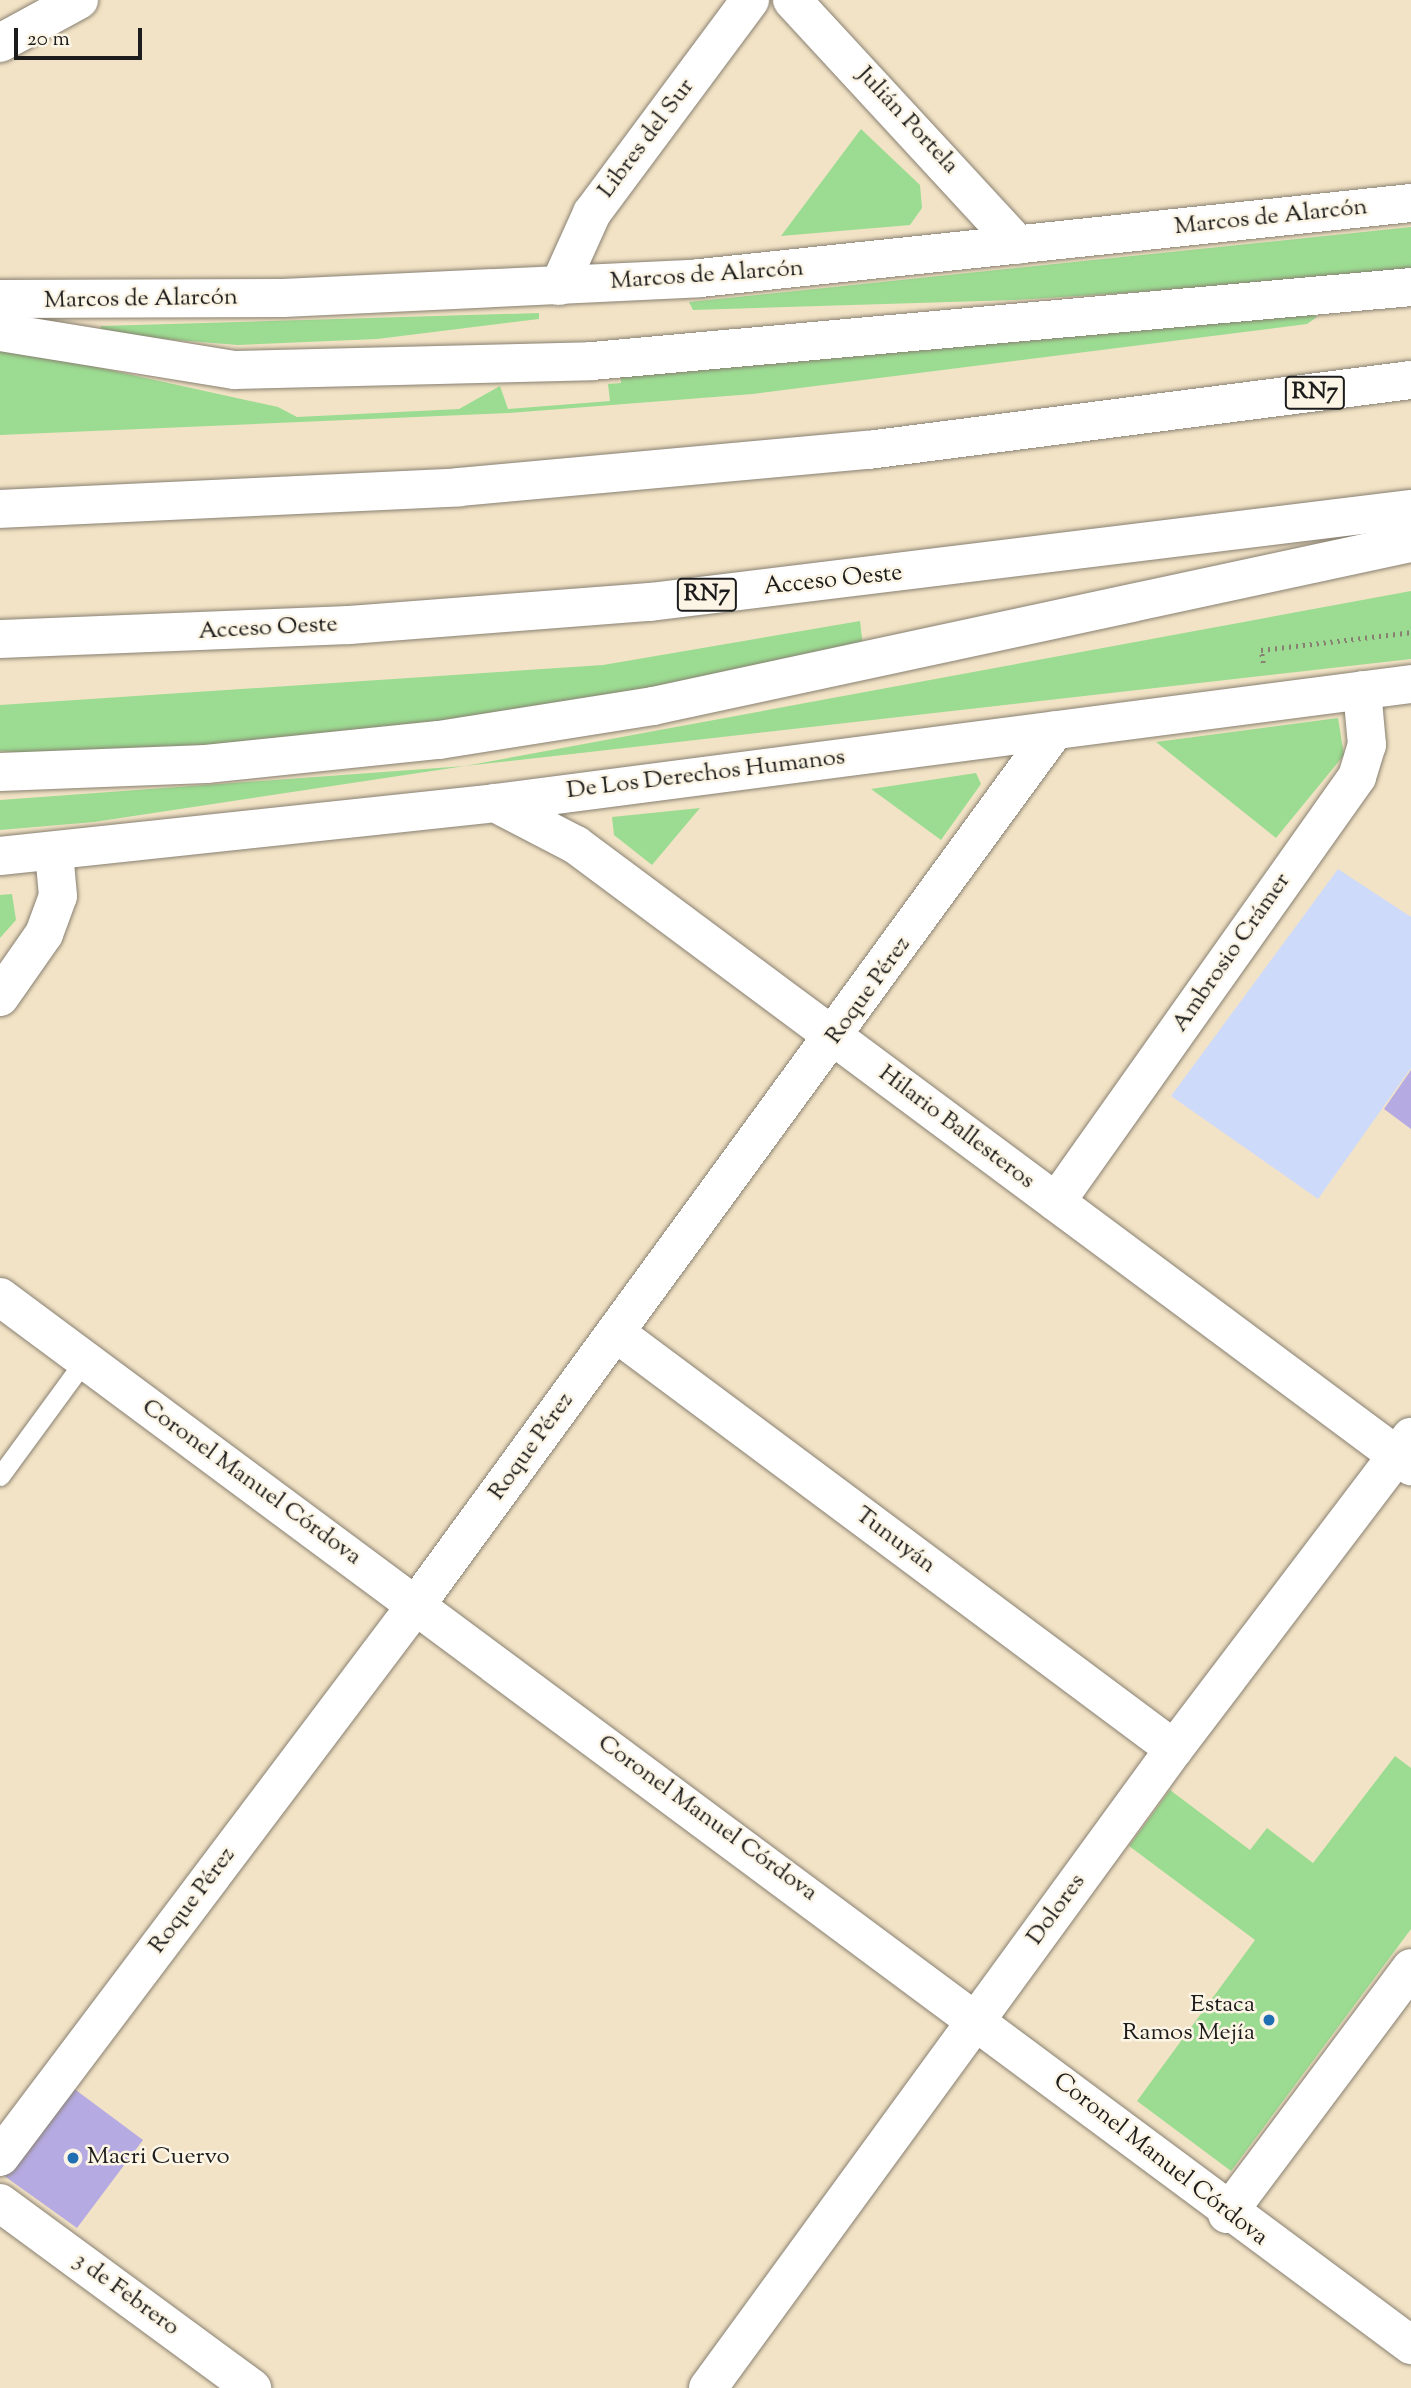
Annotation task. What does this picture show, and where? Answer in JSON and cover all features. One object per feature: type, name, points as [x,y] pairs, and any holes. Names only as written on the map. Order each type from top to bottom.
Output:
[{"type":"main road","points":[[0,43],[79,0]]},
{"type":"main road","name":"Libres del Sur","points":[[559,286],[592,213],[750,0]]},
{"type":"main road","name":"Julián Portela","points":[[792,0],[1018,245]]},
{"type":"main road","name":"Marcos de Alarcón","points":[[0,299],[63,303],[559,286],[894,261],[1410,201]]},
{"type":"main road","points":[[0,332],[234,370],[593,361],[1411,287]]},
{"type":"main road","name":"RN7","points":[[0,509],[459,487],[868,450],[1411,380]]},
{"type":"main road","name":"Acceso Oeste","points":[[0,639],[349,625],[650,601],[1411,509]]},
{"type":"main road","points":[[0,772],[220,763],[439,740],[653,706],[1411,543]]},
{"type":"main road","name":"De Los Derechos Humanos","points":[[0,856],[495,803],[1411,684]]},
{"type":"main road","name":"Ambrosio Crámer","points":[[1056,1202],[1357,776],[1367,745],[1363,690]]},
{"type":"main road","name":"Roque Pérez","points":[[0,2157],[416,1605],[834,1038],[1055,730]]},
{"type":"main road","name":"Hilario Ballesteros","points":[[495,803],[576,845],[1056,1202],[1407,1452]]},
{"type":"main road","points":[[0,997],[44,934],[58,895],[54,852]]},
{"type":"main road","name":"Coronel Manuel Córdova","points":[[0,1297],[978,2018],[1227,2214],[1411,2345]]},
{"type":"main road","name":"Tunuyán","points":[[617,1333],[1174,1749]]},
{"type":"main road","name":"Dolores","points":[[708,2388],[1174,1749],[1407,1452]]},
{"type":"main road","points":[[1227,2214],[1411,1968]]},
{"type":"main road","name":"3 de Febrero","points":[[0,2203],[253,2388]]},
{"type":"lane","points":[[0,1476],[85,1360]]},
{"type":"path","points":[[1261,650],[1411,632]]},
{"type":"shaded area","points":[[1338,869],[1411,917],[1411,1068],[1318,1199],[1171,1096]]},
{"type":"green space","points":[[861,129],[920,185],[922,208],[910,225],[781,236]]},
{"type":"green space","points":[[1411,227],[1411,274],[1015,300],[693,310],[689,302]]},
{"type":"green space","points":[[1305,310],[1317,317],[1307,324],[753,394],[509,413],[0,435],[0,346],[278,407],[297,417],[459,409],[500,386],[508,409],[610,401],[608,384],[621,383],[620,364]]},
{"type":"green space","points":[[539,313],[539,319],[377,339],[238,345],[101,334],[101,326]]},
{"type":"green space","points":[[1411,591],[1411,659],[465,766]]},
{"type":"green space","points":[[860,621],[864,655],[485,718],[79,757],[0,751],[0,705],[603,665]]},
{"type":"green space","points":[[1338,718],[1344,755],[1276,838],[1156,742]]},
{"type":"green space","points":[[465,766],[94,822],[0,830],[0,800]]},
{"type":"green space","points":[[976,773],[981,784],[941,840],[871,789]]},
{"type":"green space","points":[[700,808],[652,865],[614,835],[612,817]]},
{"type":"green space","points":[[12,894],[16,920],[0,938],[0,895]]},
{"type":"green space","name":"Estaca Ramos Mejía","points":[[1395,1756],[1411,1768],[1411,1929],[1231,2171],[1137,2101],[1255,1940],[1129,1846],[1170,1790],[1250,1850],[1267,1828],[1313,1863]]},
{"type":"building","points":[[1411,1070],[1411,1129],[1384,1109]]},
{"type":"building","name":"Macri Cuervo","points":[[69,2085],[143,2140],[77,2228],[3,2175]]},
{"type":"place","name":"Estaca Ramos Mejía","points":[[1269,2020]]},
{"type":"place","name":"Macri Cuervo","points":[[73,2158]]}]
